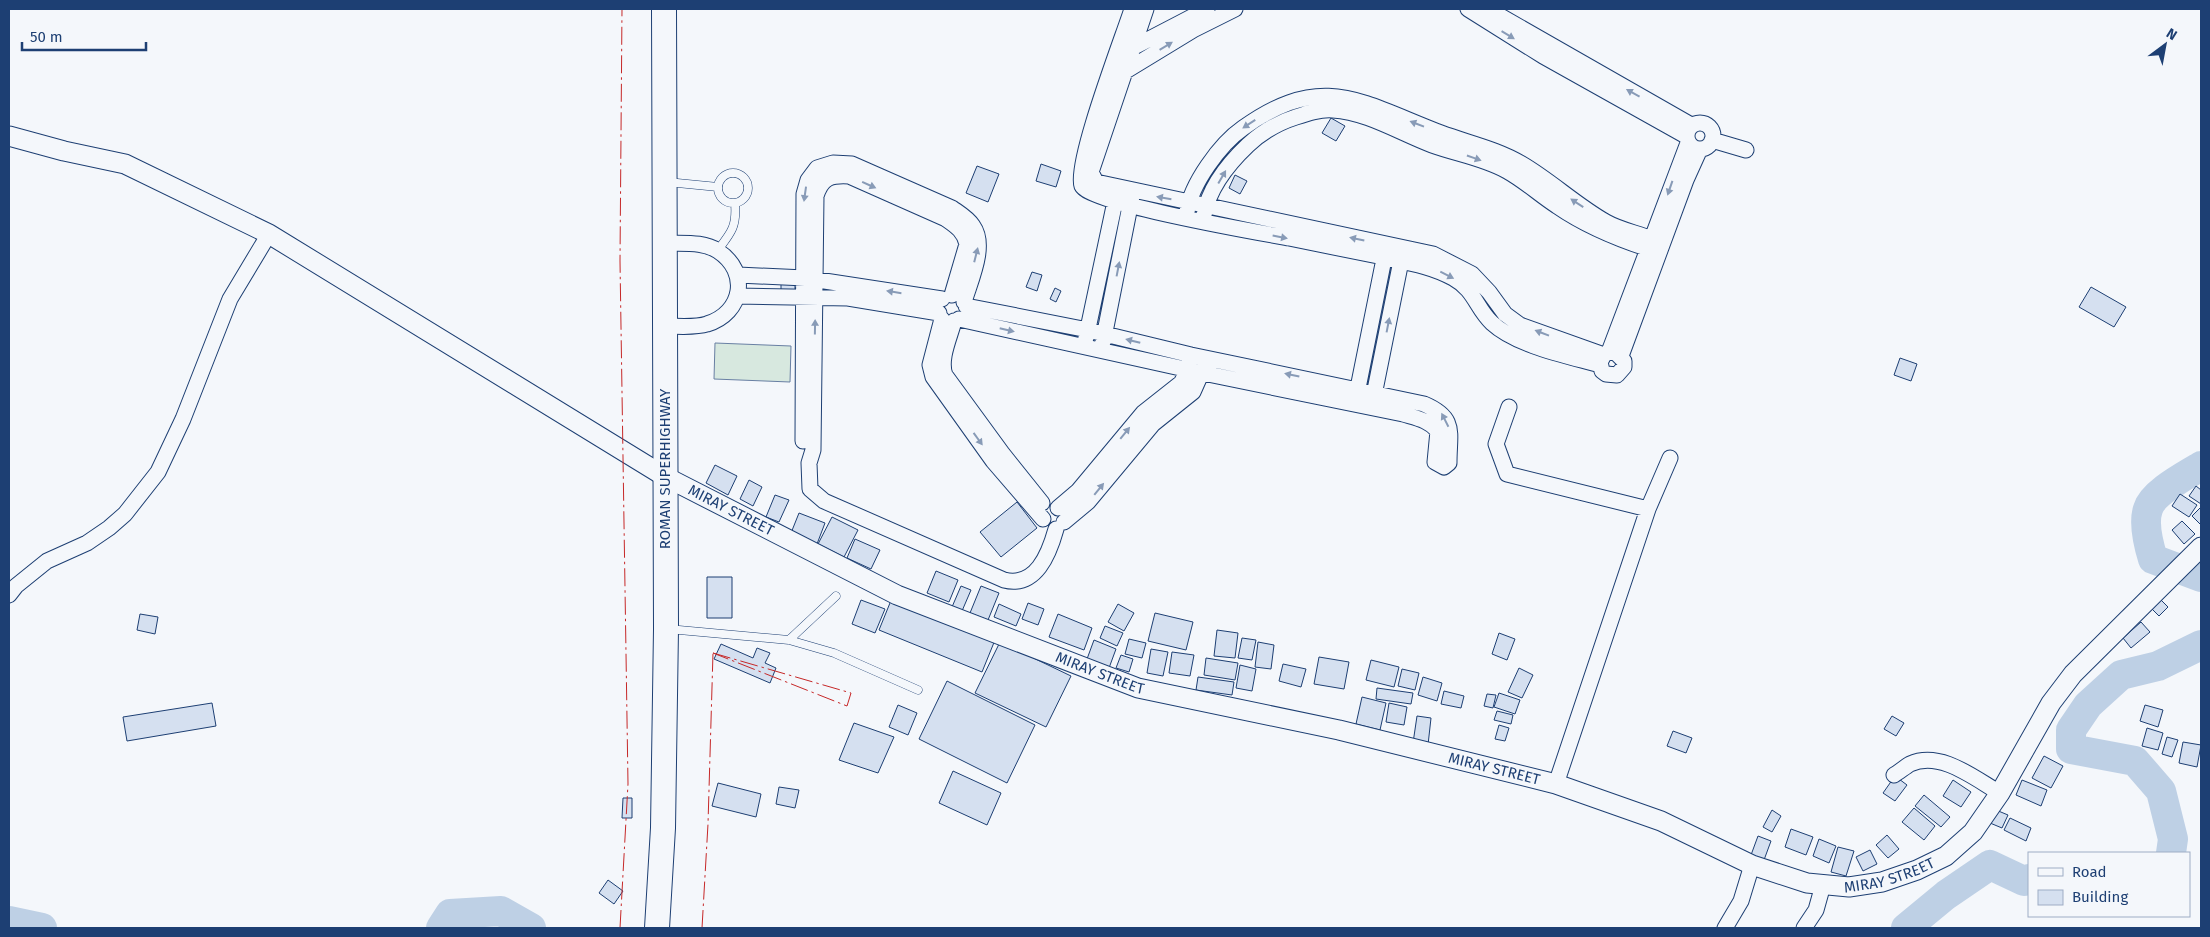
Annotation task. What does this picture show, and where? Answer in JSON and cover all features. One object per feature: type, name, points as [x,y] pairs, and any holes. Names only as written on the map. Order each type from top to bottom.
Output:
[{"type":"main road","name":"ROMAN SUPERHIGHWAY","points":[[657,928],[663,828],[666,629],[664,476],[664,9]]},
{"type":"street","points":[[1104,108],[1124,72],[1132,9]]},
{"type":"street","points":[[1146,9],[1126,52],[1104,108],[1086,173],[1096,182],[1124,197],[1186,218],[1204,214],[1402,254],[1473,285],[1505,314],[1517,331],[1565,349],[1609,357],[1686,180],[1696,139]]},
{"type":"street","points":[[1124,72],[1190,24],[1207,9]]},
{"type":"street","points":[[1468,9],[1486,12],[1546,50],[1659,114],[1696,139],[1746,150]]},
{"type":"street","points":[[1126,52],[1190,24],[1230,10]]},
{"type":"street","points":[[1186,218],[1188,202],[1222,148],[1236,133],[1278,115],[1314,103],[1333,110],[1372,112],[1449,143],[1509,164],[1606,228],[1650,244]]},
{"type":"street","points":[[1204,214],[1224,172],[1235,158],[1278,115]]},
{"type":"street","name":"MIRAY STREET","points":[[9,136],[64,151],[125,164],[269,234],[664,476],[896,595],[1138,688],[1339,730],[1556,784],[1661,822],[1752,866],[1806,883],[1849,888],[1882,882],[1917,870],[1946,856],[1973,832],[2000,793],[2051,703],[2073,674],[2197,551]]},
{"type":"street","points":[[1637,292],[1650,244],[1696,139]]},
{"type":"street","points":[[737,296],[810,297],[864,300],[952,309],[1088,330],[1194,366],[1251,383],[1355,404],[1373,400],[1424,404],[1440,411],[1447,420],[1449,428],[1449,463],[1444,468],[1435,462],[1438,431],[1434,426],[1373,400],[1358,389],[1207,357],[1194,366],[1160,409],[1129,427],[1054,518],[1046,557],[1036,571],[1022,582],[1015,583],[1004,580],[824,501],[810,489],[809,463],[813,450],[808,414],[810,297],[811,279],[810,221],[804,194],[808,180],[817,168],[834,169],[852,164],[892,189],[952,208],[979,244],[952,309],[936,367],[954,397],[998,457],[1054,518]]},
{"type":"street","points":[[1124,197],[1188,202],[1204,214]]},
{"type":"street","points":[[1084,348],[1106,244],[1124,197]]},
{"type":"street","points":[[1101,351],[1122,247],[1124,197]]},
{"type":"street","points":[[9,594],[46,561],[87,543],[109,528],[125,514],[158,472],[183,419],[230,299],[269,234]]},
{"type":"street","points":[[665,243],[702,244],[717,250],[729,260],[738,275],[737,296],[730,313],[706,325],[665,326]]},
{"type":"street","points":[[1106,244],[1122,247]]},
{"type":"street","points":[[1355,404],[1385,251]]},
{"type":"street","points":[[1373,400],[1402,254]]},
{"type":"street","points":[[738,275],[766,275],[811,279],[952,309],[1084,348],[1194,366]]},
{"type":"street","points":[[765,297],[766,275]]},
{"type":"street","points":[[1096,290],[1113,293]]},
{"type":"street","points":[[1376,298],[1393,302]]},
{"type":"street","points":[[1365,354],[1382,358]]},
{"type":"street","points":[[1251,383],[1254,367]]},
{"type":"street","points":[[1509,406],[1496,444],[1507,474],[1648,509]]},
{"type":"street","points":[[1556,784],[1648,509],[1670,458]]},
{"type":"street","points":[[1894,775],[1910,764],[1922,760],[1935,761],[1954,766],[2000,793]]},
{"type":"street","points":[[1726,928],[1741,901],[1752,866]]},
{"type":"street","points":[[1804,928],[1816,910],[1823,885]]},
{"type":"lane","points":[[738,173],[747,180],[748,192],[741,201],[735,203],[723,199],[718,187],[719,181],[727,174],[738,173]]},
{"type":"lane","points":[[664,182],[718,187]]},
{"type":"lane","points":[[717,250],[732,230],[736,218],[735,203]]},
{"type":"lane","points":[[789,640],[836,596]]},
{"type":"lane","points":[[666,629],[789,640],[834,653],[918,690]]},
{"type":"shaded area","points":[[715,343],[791,346],[790,382],[714,379]]},
{"type":"building","points":[[1331,118],[1345,126],[1336,141],[1322,133]]},
{"type":"building","points":[[1041,164],[1061,171],[1056,187],[1036,181]]},
{"type":"building","points":[[977,166],[999,174],[988,202],[966,193]]},
{"type":"building","points":[[1235,175],[1247,181],[1240,194],[1229,188]]},
{"type":"building","points":[[1032,272],[1042,275],[1037,291],[1026,287]]},
{"type":"building","points":[[781,283],[795,283],[795,294],[781,294]]},
{"type":"building","points":[[2091,287],[2126,307],[2114,327],[2079,307]]},
{"type":"building","points":[[1055,288],[1061,291],[1056,302],[1050,299]]},
{"type":"building","points":[[1900,358],[1917,364],[1911,381],[1894,375]]},
{"type":"building","points":[[715,465],[737,476],[728,495],[706,483]]},
{"type":"building","points":[[749,480],[762,487],[753,506],[740,499]]},
{"type":"building","points":[[2196,486],[2201,490],[2201,504],[2189,496]]},
{"type":"building","points":[[2180,494],[2197,505],[2189,517],[2172,506]]},
{"type":"building","points":[[775,495],[789,500],[779,522],[766,517]]},
{"type":"building","points":[[1017,502],[1037,528],[1001,557],[980,532]]},
{"type":"building","points":[[2201,507],[2201,525],[2192,516]]},
{"type":"building","points":[[799,513],[825,523],[817,544],[791,533]]},
{"type":"building","points":[[832,517],[858,530],[844,557],[818,544]]},
{"type":"building","points":[[2182,521],[2195,534],[2184,544],[2172,530]]},
{"type":"building","points":[[855,539],[880,550],[871,569],[847,558]]},
{"type":"building","points":[[936,571],[958,580],[949,602],[927,593]]},
{"type":"building","points":[[707,577],[732,577],[732,618],[707,618]]},
{"type":"building","points":[[961,586],[971,590],[962,611],[952,607]]},
{"type":"building","points":[[981,586],[999,593],[988,620],[970,613]]},
{"type":"building","points":[[892,598],[995,640],[982,672],[879,630]]},
{"type":"building","points":[[2160,599],[2168,607],[2159,616],[2151,608]]},
{"type":"building","points":[[861,600],[885,609],[875,633],[852,624]]},
{"type":"building","points":[[1028,603],[1044,609],[1038,625],[1022,619]]},
{"type":"building","points":[[999,604],[1021,614],[1016,626],[994,617]]},
{"type":"building","points":[[1118,604],[1134,613],[1124,631],[1108,622]]},
{"type":"building","points":[[1155,613],[1193,622],[1186,650],[1148,641]]},
{"type":"building","points":[[140,614],[158,617],[155,634],[137,630]]},
{"type":"building","points":[[1058,614],[1092,628],[1084,650],[1049,637]]},
{"type":"building","points":[[2141,622],[2150,632],[2131,648],[2123,638]]},
{"type":"building","points":[[1105,626],[1123,633],[1117,646],[1100,638]]},
{"type":"building","points":[[1217,630],[1238,633],[1235,658],[1214,656]]},
{"type":"building","points":[[1499,633],[1515,639],[1507,660],[1492,654]]},
{"type":"building","points":[[1242,638],[1256,640],[1252,660],[1238,658]]},
{"type":"building","points":[[1129,639],[1146,643],[1142,658],[1125,654]]},
{"type":"building","points":[[1094,640],[1116,649],[1109,668],[1087,659]]},
{"type":"building","points":[[1000,642],[1071,676],[1046,727],[975,693]]},
{"type":"building","points":[[1258,642],[1274,645],[1271,669],[1255,667]]},
{"type":"building","points":[[721,644],[753,658],[757,648],[770,653],[765,663],[776,668],[770,683],[714,659]]},
{"type":"building","points":[[1151,649],[1168,652],[1163,676],[1147,673]]},
{"type":"building","points":[[1172,652],[1194,655],[1190,676],[1169,673]]},
{"type":"building","points":[[1121,655],[1133,659],[1129,672],[1116,668]]},
{"type":"building","points":[[1319,657],[1349,662],[1344,689],[1314,684]]},
{"type":"building","points":[[1206,658],[1238,663],[1235,680],[1204,675]]},
{"type":"building","points":[[1371,660],[1399,667],[1394,687],[1366,680]]},
{"type":"building","points":[[1283,664],[1306,669],[1301,687],[1279,681]]},
{"type":"building","points":[[1240,665],[1256,669],[1252,691],[1236,688]]},
{"type":"building","points":[[1519,668],[1533,675],[1522,698],[1508,692]]},
{"type":"building","points":[[1402,669],[1419,673],[1415,690],[1398,686]]},
{"type":"building","points":[[1198,677],[1234,682],[1232,695],[1196,690]]},
{"type":"building","points":[[1423,677],[1442,683],[1437,701],[1418,695]]},
{"type":"building","points":[[947,681],[1035,725],[1007,783],[919,739]]},
{"type":"building","points":[[1377,688],[1413,693],[1411,704],[1376,699]]},
{"type":"building","points":[[1444,691],[1464,696],[1461,708],[1441,704]]},
{"type":"building","points":[[1499,693],[1520,700],[1515,714],[1494,707]]},
{"type":"building","points":[[1487,694],[1496,695],[1493,708],[1484,706]]},
{"type":"building","points":[[1362,697],[1386,703],[1380,730],[1356,724]]},
{"type":"building","points":[[212,703],[216,726],[127,741],[123,717]]},
{"type":"building","points":[[1389,703],[1407,707],[1404,725],[1386,722]]},
{"type":"building","points":[[898,705],[917,713],[908,735],[889,727]]},
{"type":"building","points":[[2145,705],[2163,710],[2158,727],[2140,721]]},
{"type":"building","points":[[1497,711],[1513,715],[1511,724],[1494,720]]},
{"type":"building","points":[[1417,716],[1431,718],[1428,745],[1413,743]]},
{"type":"building","points":[[1892,716],[1904,723],[1896,736],[1884,729]]},
{"type":"building","points":[[854,723],[894,737],[878,773],[839,760]]},
{"type":"building","points":[[1499,725],[1509,728],[1505,741],[1495,739]]},
{"type":"building","points":[[2147,728],[2163,733],[2158,750],[2142,746]]},
{"type":"building","points":[[1673,731],[1692,738],[1686,753],[1667,746]]},
{"type":"building","points":[[2167,737],[2178,740],[2172,757],[2162,754]]},
{"type":"building","points":[[2183,742],[2201,745],[2197,767],[2179,763]]},
{"type":"building","points":[[2044,756],[2063,766],[2051,788],[2032,778]]},
{"type":"building","points":[[953,771],[1001,793],[987,825],[939,803]]},
{"type":"building","points":[[1895,776],[1907,785],[1895,801],[1883,793]]},
{"type":"building","points":[[1953,780],[1971,792],[1961,807],[1943,796]]},
{"type":"building","points":[[2022,780],[2047,790],[2041,806],[2016,795]]},
{"type":"building","points":[[718,783],[761,794],[756,817],[712,806]]},
{"type":"building","points":[[779,787],[799,790],[795,808],[776,804]]},
{"type":"building","points":[[1924,795],[1950,817],[1941,827],[1915,806]]},
{"type":"building","points":[[623,798],[632,798],[632,818],[622,818]]},
{"type":"building","points":[[1914,808],[1935,826],[1924,840],[1902,822]]},
{"type":"building","points":[[1772,810],[1781,816],[1772,832],[1763,827]]},
{"type":"building","points":[[1996,810],[2008,815],[2002,828],[1990,823]]},
{"type":"building","points":[[2010,818],[2031,828],[2026,841],[2004,830]]},
{"type":"building","points":[[1791,829],[1813,837],[1806,855],[1785,847]]},
{"type":"building","points":[[1887,835],[1899,849],[1888,858],[1876,845]]},
{"type":"building","points":[[1758,836],[1771,841],[1764,860],[1751,855]]},
{"type":"building","points":[[1819,839],[1836,846],[1829,863],[1813,856]]},
{"type":"building","points":[[1838,847],[1854,851],[1846,876],[1831,872]]},
{"type":"building","points":[[1870,850],[1877,864],[1863,871],[1856,857]]},
{"type":"building","points":[[608,880],[623,891],[614,904],[599,893]]},
{"type":"waterway","points":[[2201,466],[2171,484],[2156,496],[2148,509],[2146,521],[2148,541],[2153,559],[2201,577]]},
{"type":"waterway","points":[[2171,852],[2173,839],[2161,791],[2135,761],[2071,749],[2071,730],[2088,705],[2121,675],[2158,666],[2201,645]]},
{"type":"waterway","points":[[1906,928],[1946,895],[1990,865],[2024,881],[2028,879]]},
{"type":"waterway","points":[[441,928],[450,914],[501,911],[531,928]]},
{"type":"waterway","points":[[9,921],[42,928]]},
{"type":"power","points":[[620,928],[628,784],[620,261],[622,9]]},
{"type":"power","points":[[713,653],[851,693],[847,706],[713,653]]},
{"type":"power","points":[[702,928],[708,824],[713,653]]}]
